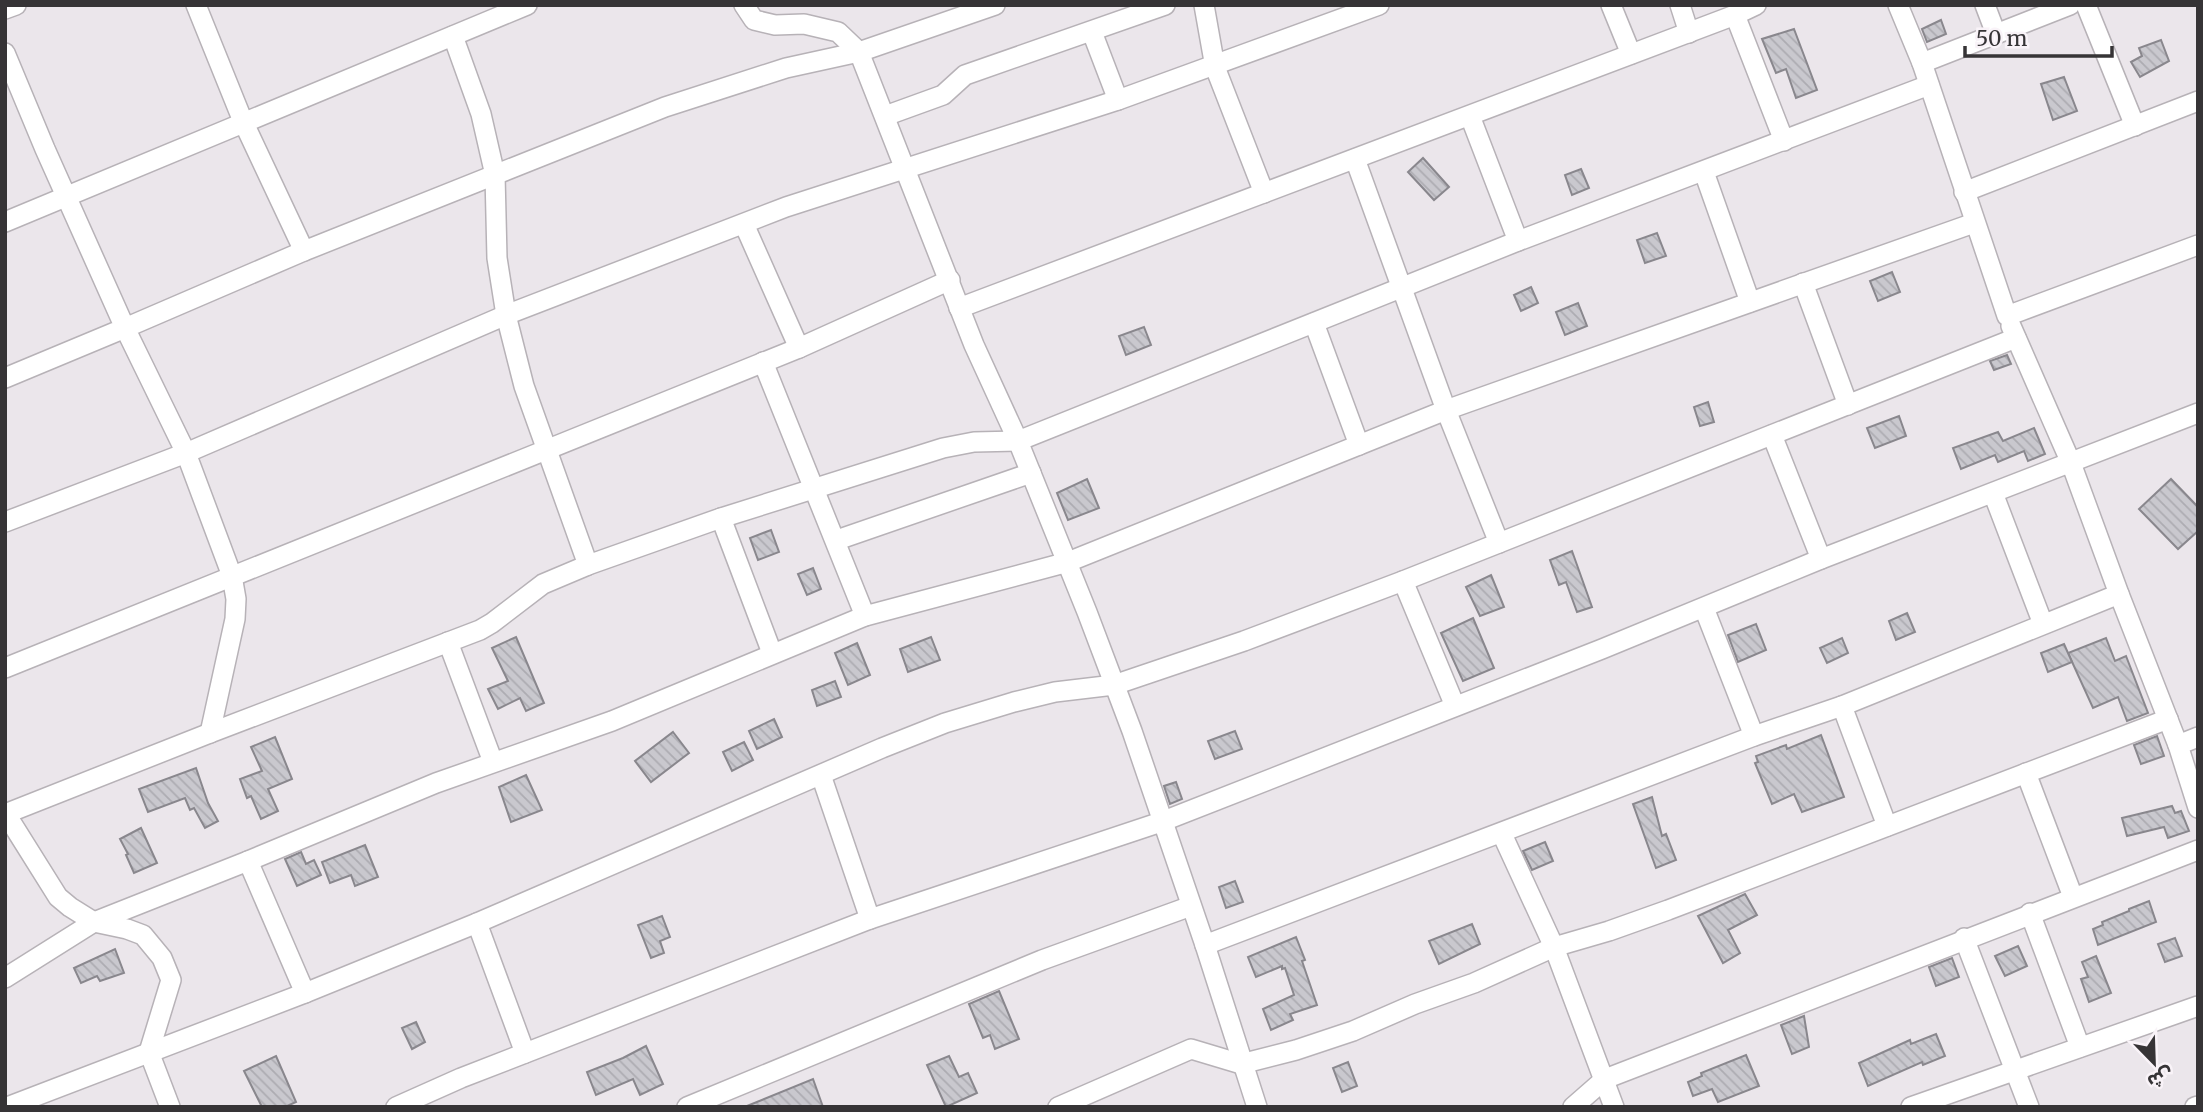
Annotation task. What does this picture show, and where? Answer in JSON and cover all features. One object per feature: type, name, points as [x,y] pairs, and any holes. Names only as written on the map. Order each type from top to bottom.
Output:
[{"type":"street","points":[[5,9],[16,5]]},
{"type":"street","points":[[196,5],[244,123],[303,251]]},
{"type":"street","points":[[5,222],[527,5]]},
{"type":"street","points":[[744,5],[754,20],[775,25],[804,24],[838,32],[859,52],[974,345],[1018,441],[1068,562],[1132,731],[1257,1107]]},
{"type":"street","points":[[5,379],[303,251],[599,132],[708,91],[786,68],[859,52],[995,5]]},
{"type":"street","points":[[885,116],[943,95],[965,75],[1165,5]]},
{"type":"street","points":[[1204,5],[1215,67],[1264,193]]},
{"type":"street","points":[[5,522],[186,453],[506,315],[786,207],[1118,100],[1380,5]]},
{"type":"street","points":[[1611,5],[1631,54]]},
{"type":"street","points":[[1680,5],[1689,33]]},
{"type":"street","points":[[960,308],[1689,33],[1756,5]]},
{"type":"street","points":[[1898,5],[1922,63],[2007,316],[2071,463],[2178,745],[2198,807]]},
{"type":"street","points":[[1985,5],[1996,34]]},
{"type":"street","points":[[1922,63],[2070,5]]},
{"type":"street","points":[[2086,5],[2135,125]]},
{"type":"street","points":[[1735,15],[1784,141]]},
{"type":"street","points":[[1092,32],[1118,100]]},
{"type":"street","points":[[453,36],[481,114],[495,175],[497,258],[506,315],[524,386],[588,565]]},
{"type":"street","points":[[5,53],[41,141],[125,328],[186,453],[232,576],[236,599],[235,619],[210,733]]},
{"type":"street","points":[[170,1107],[149,1052],[171,980],[162,958],[143,935],[94,922],[58,897],[5,814],[492,624],[543,584],[588,565],[721,518],[943,448],[974,442],[1018,441],[1518,241],[1929,85]]},
{"type":"street","points":[[1964,192],[2198,101]]},
{"type":"street","points":[[1470,116],[1518,241]]},
{"type":"street","points":[[1356,159],[1446,410],[1499,543]]},
{"type":"street","points":[[1704,172],[1751,302]]},
{"type":"street","points":[[744,223],[799,348]]},
{"type":"street","points":[[5,978],[94,922],[493,762],[612,721],[865,616],[1068,562],[1446,410],[1974,223]]},
{"type":"street","points":[[2007,316],[2198,245]]},
{"type":"street","points":[[5,668],[799,348],[950,280]]},
{"type":"street","points":[[1803,283],[1847,405]]},
{"type":"street","points":[[1314,323],[1359,445]]},
{"type":"street","points":[[7,1107],[305,993],[477,923],[945,723],[1055,692],[1114,685],[1244,641],[1403,581],[2016,338]]},
{"type":"street","points":[[763,362],[865,616]]},
{"type":"street","points":[[396,1107],[525,1053],[870,919],[1161,822],[1704,608],[1821,559],[2198,413]]},
{"type":"street","points":[[1772,435],[1821,559]]},
{"type":"street","points":[[836,540],[1031,473]]},
{"type":"street","points":[[1993,493],[2043,624]]},
{"type":"street","points":[[721,518],[772,653]]},
{"type":"street","points":[[1403,581],[1455,705]]},
{"type":"street","points":[[1205,945],[1754,736],[1842,706],[2119,594]]},
{"type":"street","points":[[1704,608],[1754,736]]},
{"type":"street","points":[[448,642],[493,762]]},
{"type":"street","points":[[1842,706],[1887,826]]},
{"type":"street","points":[[1058,1107],[1191,1049],[1241,1063],[1296,1050],[1353,1031],[1415,1004],[1475,983],[1554,947],[1657,914],[2168,719]]},
{"type":"street","points":[[2178,745],[2198,737]]},
{"type":"street","points":[[2025,773],[2073,897]]},
{"type":"street","points":[[821,775],[870,919]]},
{"type":"street","points":[[1502,834],[1554,947],[1614,1107]]},
{"type":"street","points":[[1573,1107],[1605,1079],[1964,938],[2198,850]]},
{"type":"street","points":[[248,861],[305,993]]},
{"type":"street","points":[[687,1107],[725,1100],[1042,960],[1191,906]]},
{"type":"street","points":[[2030,913],[2080,1047]]},
{"type":"street","points":[[477,923],[525,1053]]},
{"type":"street","points":[[1964,938],[2017,1069],[2029,1107]]},
{"type":"street","points":[[1911,1107],[2198,1006]]},
{"type":"building","points":[[1941,20],[1946,34],[1927,42],[1922,29]]},
{"type":"building","points":[[1794,29],[1817,90],[1796,98],[1786,69],[1776,73],[1762,39]]},
{"type":"building","points":[[2161,40],[2169,61],[2140,77],[2131,62],[2142,56],[2139,48]]},
{"type":"building","points":[[2064,77],[2077,111],[2053,120],[2041,84]]},
{"type":"building","points":[[1423,158],[1449,187],[1434,200],[1408,172]]},
{"type":"building","points":[[1581,169],[1589,188],[1572,195],[1565,175]]},
{"type":"building","points":[[1657,233],[1666,256],[1645,263],[1637,240]]},
{"type":"building","points":[[1892,272],[1900,292],[1878,301],[1870,281]]},
{"type":"building","points":[[1531,287],[1538,303],[1521,311],[1514,295]]},
{"type":"building","points":[[1578,303],[1587,326],[1565,335],[1556,312]]},
{"type":"building","points":[[1144,327],[1151,345],[1126,355],[1119,336]]},
{"type":"building","points":[[2007,355],[2011,364],[1994,370],[1990,361]]},
{"type":"building","points":[[1708,402],[1714,422],[1700,426],[1694,407]]},
{"type":"building","points":[[1899,416],[1906,436],[1875,448],[1867,428]]},
{"type":"building","points":[[2034,428],[2045,454],[2028,461],[2024,451],[1998,462],[1995,455],[1961,469],[1953,448],[1998,432],[2003,441]]},
{"type":"building","points":[[1087,479],[1099,508],[1068,520],[1057,493]]},
{"type":"building","points":[[2171,479],[2198,507],[2198,531],[2178,549],[2139,509]]},
{"type":"building","points":[[771,530],[779,552],[758,560],[750,538]]},
{"type":"building","points":[[1572,551],[1592,607],[1577,612],[1566,582],[1559,585],[1550,560]]},
{"type":"building","points":[[813,568],[821,589],[807,595],[798,574]]},
{"type":"building","points":[[1491,575],[1504,607],[1480,616],[1466,587]]},
{"type":"building","points":[[1907,613],[1915,632],[1896,640],[1889,621]]},
{"type":"building","points":[[1473,618],[1494,668],[1463,681],[1441,633]]},
{"type":"building","points":[[1756,624],[1766,650],[1738,662],[1728,635]]},
{"type":"building","points":[[516,637],[544,703],[526,711],[520,698],[498,709],[488,689],[508,681],[492,648]]},
{"type":"building","points":[[931,637],[940,660],[908,672],[900,649]]},
{"type":"building","points":[[1842,638],[1848,653],[1827,663],[1820,648]]},
{"type":"building","points":[[2106,638],[2115,661],[2126,656],[2148,713],[2127,721],[2118,697],[2093,708],[2068,653]]},
{"type":"building","points":[[857,643],[870,675],[848,685],[835,653]]},
{"type":"building","points":[[2064,644],[2072,662],[2048,672],[2041,653]]},
{"type":"building","points":[[835,681],[841,697],[817,706],[812,690]]},
{"type":"building","points":[[774,719],[782,737],[757,749],[749,731]]},
{"type":"building","points":[[1235,731],[1242,749],[1215,759],[1208,741]]},
{"type":"building","points":[[673,732],[689,753],[651,782],[635,761]]},
{"type":"building","points":[[1821,735],[1844,797],[1802,812],[1794,794],[1772,804],[1755,763],[1758,762],[1756,756],[1786,745],[1787,749]]},
{"type":"building","points":[[2157,736],[2164,756],[2141,764],[2134,745]]},
{"type":"building","points":[[275,737],[292,779],[268,789],[278,811],[261,819],[251,796],[247,798],[240,779],[262,771],[251,747]]},
{"type":"building","points":[[744,742],[753,760],[732,771],[723,752]]},
{"type":"building","points":[[196,768],[208,803],[218,821],[205,828],[194,808],[190,810],[185,798],[148,812],[139,789]]},
{"type":"building","points":[[526,775],[542,810],[511,822],[499,787]]},
{"type":"building","points":[[1176,782],[1182,799],[1170,804],[1164,786]]},
{"type":"building","points":[[1652,797],[1662,836],[1666,834],[1676,860],[1656,868],[1633,804]]},
{"type":"building","points":[[2172,806],[2175,813],[2181,811],[2189,831],[2168,838],[2164,827],[2127,836],[2122,818]]},
{"type":"building","points":[[141,828],[157,863],[134,873],[120,839]]},
{"type":"building","points":[[1545,842],[1553,861],[1532,870],[1523,851]]},
{"type":"building","points":[[365,845],[378,877],[355,886],[351,875],[330,883],[322,862]]},
{"type":"building","points":[[301,852],[306,864],[314,860],[321,875],[297,886],[285,859]]},
{"type":"building","points":[[1235,881],[1243,902],[1226,908],[1219,887]]},
{"type":"building","points":[[1745,894],[1757,915],[1728,930],[1740,953],[1723,963],[1698,916]]},
{"type":"building","points":[[2149,901],[2156,922],[2098,945],[2093,929],[2103,925],[2102,922]]},
{"type":"building","points":[[662,916],[670,937],[660,941],[664,953],[651,958],[638,925]]},
{"type":"building","points":[[1472,924],[1480,944],[1439,964],[1429,941]]},
{"type":"building","points":[[1296,937],[1317,1005],[1290,1014],[1293,1020],[1271,1030],[1263,1009],[1294,995],[1285,968],[1282,969],[1282,966],[1256,977],[1248,957]]},
{"type":"building","points":[[2175,938],[2182,956],[2165,962],[2158,944]]},
{"type":"building","points":[[2018,946],[2027,966],[2005,976],[1995,956]]},
{"type":"building","points":[[115,949],[124,973],[100,981],[97,976],[81,983],[74,968]]},
{"type":"building","points":[[2096,956],[2111,993],[2089,1002],[2081,979],[2088,977],[2082,962]]},
{"type":"building","points":[[1952,958],[1959,977],[1936,986],[1929,967]]},
{"type":"building","points":[[999,991],[1019,1039],[995,1049],[990,1035],[983,1038],[969,1004]]},
{"type":"building","points":[[1804,1016],[1809,1047],[1792,1054],[1781,1025]]},
{"type":"building","points":[[416,1022],[425,1042],[412,1049],[402,1028]]},
{"type":"building","points":[[1936,1034],[1945,1056],[1923,1065],[1922,1062],[1868,1086],[1859,1063],[1910,1040],[1911,1044]]},
{"type":"building","points":[[646,1046],[663,1084],[640,1095],[633,1079],[596,1095],[587,1072]]},
{"type":"building","points":[[1746,1055],[1759,1086],[1718,1102],[1712,1089],[1693,1096],[1688,1082],[1702,1076],[1701,1073]]},
{"type":"building","points":[[276,1056],[296,1102],[285,1107],[262,1107],[244,1071]]},
{"type":"building","points":[[949,1056],[959,1077],[968,1073],[977,1093],[946,1107],[927,1065]]},
{"type":"building","points":[[1348,1062],[1357,1086],[1342,1092],[1333,1068]]},
{"type":"building","points":[[813,1079],[823,1107],[747,1107],[747,1106]]}]
